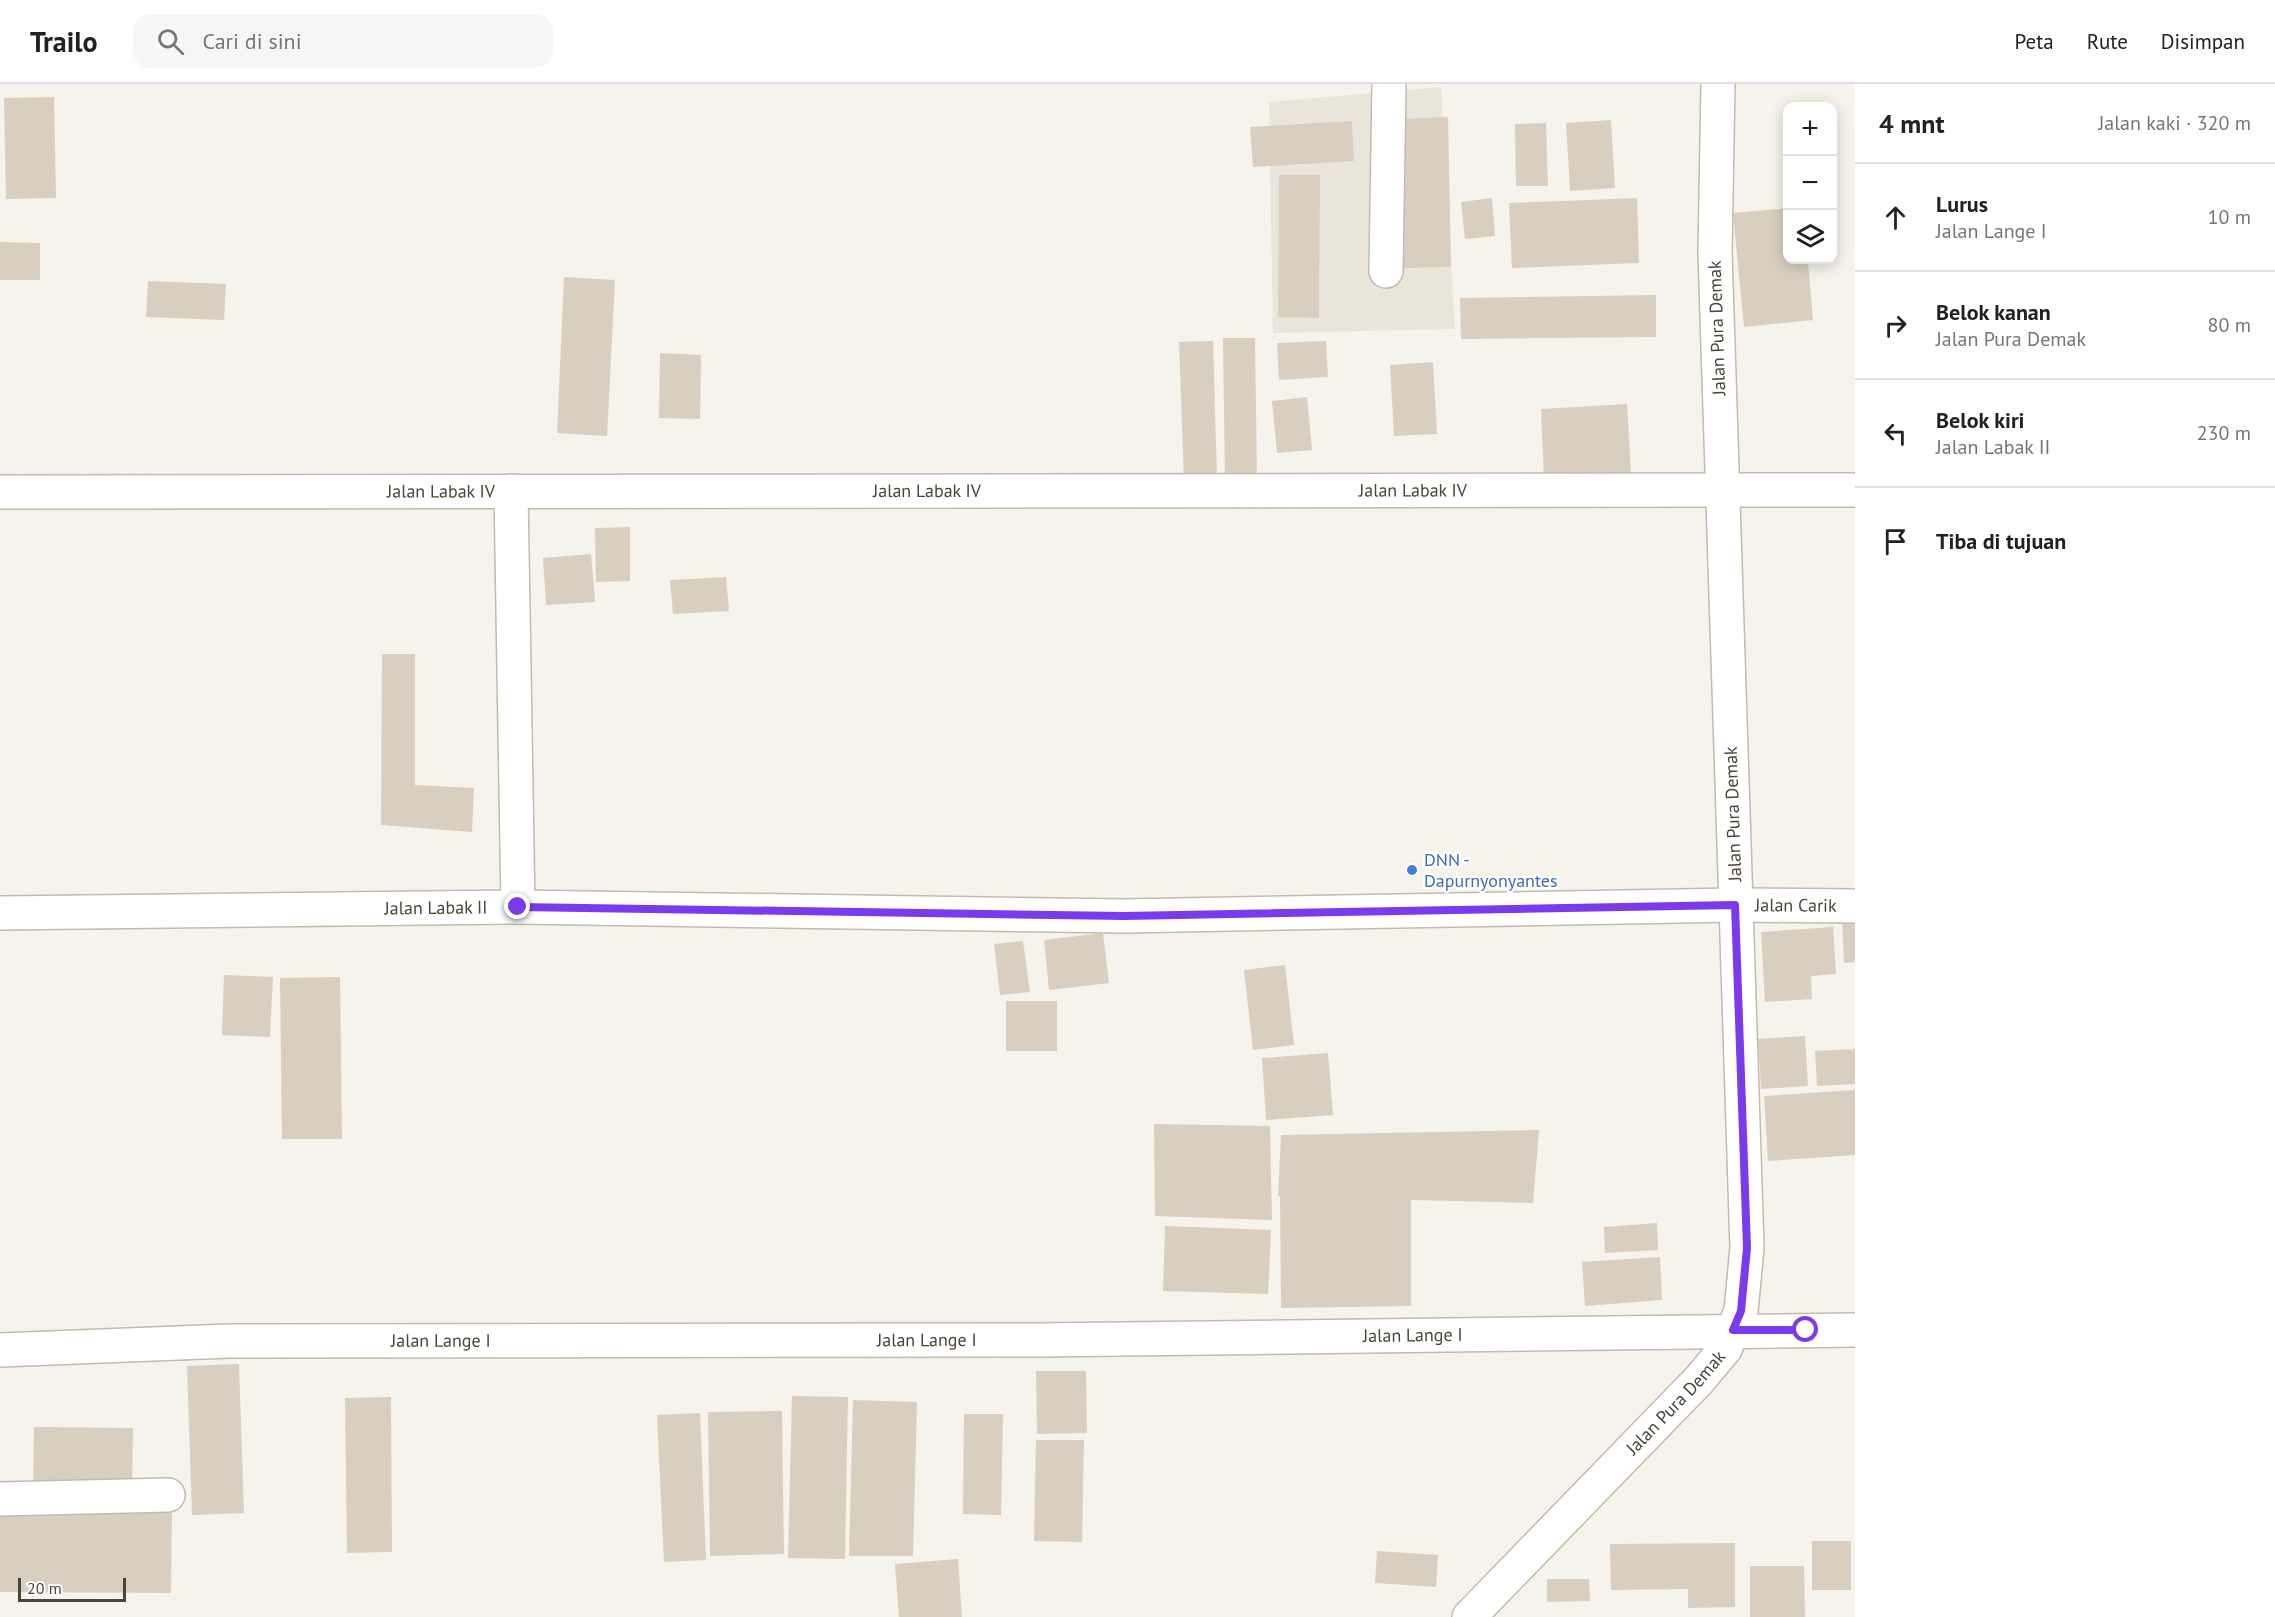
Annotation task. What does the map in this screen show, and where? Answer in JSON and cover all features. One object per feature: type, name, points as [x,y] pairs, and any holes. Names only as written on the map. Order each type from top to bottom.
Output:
[{"type":"street","points":[[1386,272],[1389,84]]},
{"type":"street","name":"Jalan Pura Demak","points":[[1469,1617],[1699,1380],[1725,1349],[1741,1311],[1747,1248],[1715,252],[1718,84]]},
{"type":"street","name":"Jalan Labak IV","points":[[0,492],[1723,492],[1855,490]]},
{"type":"street","points":[[511,491],[518,907]]},
{"type":"street","name":"Jalan Labak II","points":[[0,913],[518,907],[1124,916],[1735,905]]},
{"type":"street","name":"Jalan Carik","points":[[1735,905],[1855,906]]},
{"type":"street","name":"Jalan Lange I","points":[[0,1350],[228,1341],[1037,1340],[1855,1330]]},
{"type":"street","points":[[0,1499],[168,1495]]},
{"type":"shaded area","points":[[1441,87],[1455,329],[1273,333],[1269,102]]},
{"type":"building","points":[[54,97],[56,198],[6,199],[4,98]]},
{"type":"building","points":[[1448,117],[1451,267],[1402,268],[1399,119]]},
{"type":"building","points":[[1611,120],[1615,188],[1570,191],[1566,123]]},
{"type":"building","points":[[1352,121],[1354,161],[1253,167],[1250,127]]},
{"type":"building","points":[[1546,123],[1548,186],[1516,186],[1515,124]]},
{"type":"building","points":[[1279,175],[1320,175],[1319,318],[1278,317]]},
{"type":"building","points":[[1492,198],[1495,236],[1465,239],[1461,202]]},
{"type":"building","points":[[1637,198],[1639,263],[1512,268],[1509,203]]},
{"type":"building","points":[[1783,208],[1783,264],[1808,264],[1813,320],[1744,327],[1733,213]]},
{"type":"building","points":[[0,242],[40,243],[40,280],[0,280]]},
{"type":"building","points":[[564,277],[615,280],[607,436],[557,433]]},
{"type":"building","points":[[148,281],[226,284],[224,320],[146,317]]},
{"type":"building","points":[[1656,295],[1656,337],[1461,339],[1460,298]]},
{"type":"building","points":[[1223,338],[1255,338],[1257,483],[1225,483]]},
{"type":"building","points":[[1213,341],[1217,479],[1184,480],[1179,342]]},
{"type":"building","points":[[1326,341],[1328,377],[1279,380],[1277,343]]},
{"type":"building","points":[[660,353],[701,355],[700,419],[659,418]]},
{"type":"building","points":[[1433,362],[1437,434],[1394,436],[1390,365]]},
{"type":"building","points":[[1307,397],[1312,450],[1277,453],[1272,401]]},
{"type":"building","points":[[1627,404],[1631,474],[1544,479],[1541,409]]},
{"type":"building","points":[[630,527],[630,581],[596,582],[595,528]]},
{"type":"building","points":[[591,554],[595,602],[546,605],[543,558]]},
{"type":"building","points":[[726,577],[729,611],[673,614],[670,580]]},
{"type":"building","points":[[382,654],[415,654],[415,785],[474,788],[472,832],[381,825]]},
{"type":"building","points":[[1855,916],[1855,962],[1844,963],[1842,917]]},
{"type":"building","points":[[1833,927],[1836,974],[1811,976],[1812,999],[1765,1002],[1761,932]]},
{"type":"building","points":[[1103,933],[1109,983],[1049,990],[1044,940]]},
{"type":"building","points":[[1023,941],[1030,992],[1000,995],[994,944]]},
{"type":"building","points":[[1285,965],[1294,1045],[1253,1050],[1244,970]]},
{"type":"building","points":[[224,975],[273,977],[270,1037],[222,1035]]},
{"type":"building","points":[[340,977],[342,1139],[282,1139],[280,978]]},
{"type":"building","points":[[1006,1001],[1057,1001],[1057,1051],[1006,1051]]},
{"type":"building","points":[[1805,1036],[1808,1086],[1761,1089],[1758,1039]]},
{"type":"building","points":[[1855,1049],[1855,1084],[1817,1086],[1815,1051]]},
{"type":"building","points":[[1328,1053],[1333,1115],[1266,1120],[1262,1058]]},
{"type":"building","points":[[1855,1090],[1855,1155],[1768,1161],[1764,1096]]},
{"type":"building","points":[[1154,1124],[1270,1126],[1272,1220],[1155,1216]]},
{"type":"building","points":[[1539,1130],[1533,1203],[1411,1200],[1411,1306],[1281,1308],[1280,1197],[1278,1196],[1281,1135]]},
{"type":"building","points":[[1657,1223],[1658,1250],[1605,1253],[1604,1227]]},
{"type":"building","points":[[1165,1226],[1271,1230],[1268,1294],[1163,1291]]},
{"type":"building","points":[[1660,1257],[1662,1300],[1585,1306],[1582,1262]]},
{"type":"building","points":[[239,1364],[244,1513],[192,1515],[187,1366]]},
{"type":"building","points":[[1036,1371],[1086,1371],[1087,1433],[1037,1434]]},
{"type":"building","points":[[792,1396],[848,1397],[845,1559],[788,1558]]},
{"type":"building","points":[[391,1397],[392,1552],[347,1553],[345,1398]]},
{"type":"building","points":[[853,1400],[917,1402],[913,1556],[849,1556]]},
{"type":"building","points":[[782,1411],[784,1554],[710,1556],[708,1412]]},
{"type":"building","points":[[700,1413],[706,1560],[664,1562],[657,1415]]},
{"type":"building","points":[[964,1414],[1003,1414],[1001,1515],[963,1514]]},
{"type":"building","points":[[34,1427],[133,1428],[132,1488],[33,1487]]},
{"type":"building","points":[[1036,1440],[1084,1440],[1082,1542],[1034,1541]]},
{"type":"building","points":[[0,1505],[172,1506],[171,1593],[0,1592]]},
{"type":"building","points":[[1812,1541],[1851,1541],[1851,1590],[1812,1590]]},
{"type":"building","points":[[1735,1543],[1735,1607],[1688,1608],[1688,1589],[1611,1590],[1610,1544]]},
{"type":"building","points":[[1377,1551],[1438,1555],[1436,1587],[1375,1583]]},
{"type":"building","points":[[958,1559],[962,1617],[899,1617],[895,1564]]},
{"type":"building","points":[[1750,1566],[1804,1566],[1805,1617],[1750,1617]]},
{"type":"building","points":[[1547,1579],[1589,1579],[1590,1601],[1547,1602]]},
{"type":"place","name":"DNN - Dapurnyonyantes","points":[[1412,870]]},
{"type":"route","points":[[518,907],[1124,916],[1735,905],[1747,1248],[1741,1311],[1733,1330],[1806,1330]]}]
